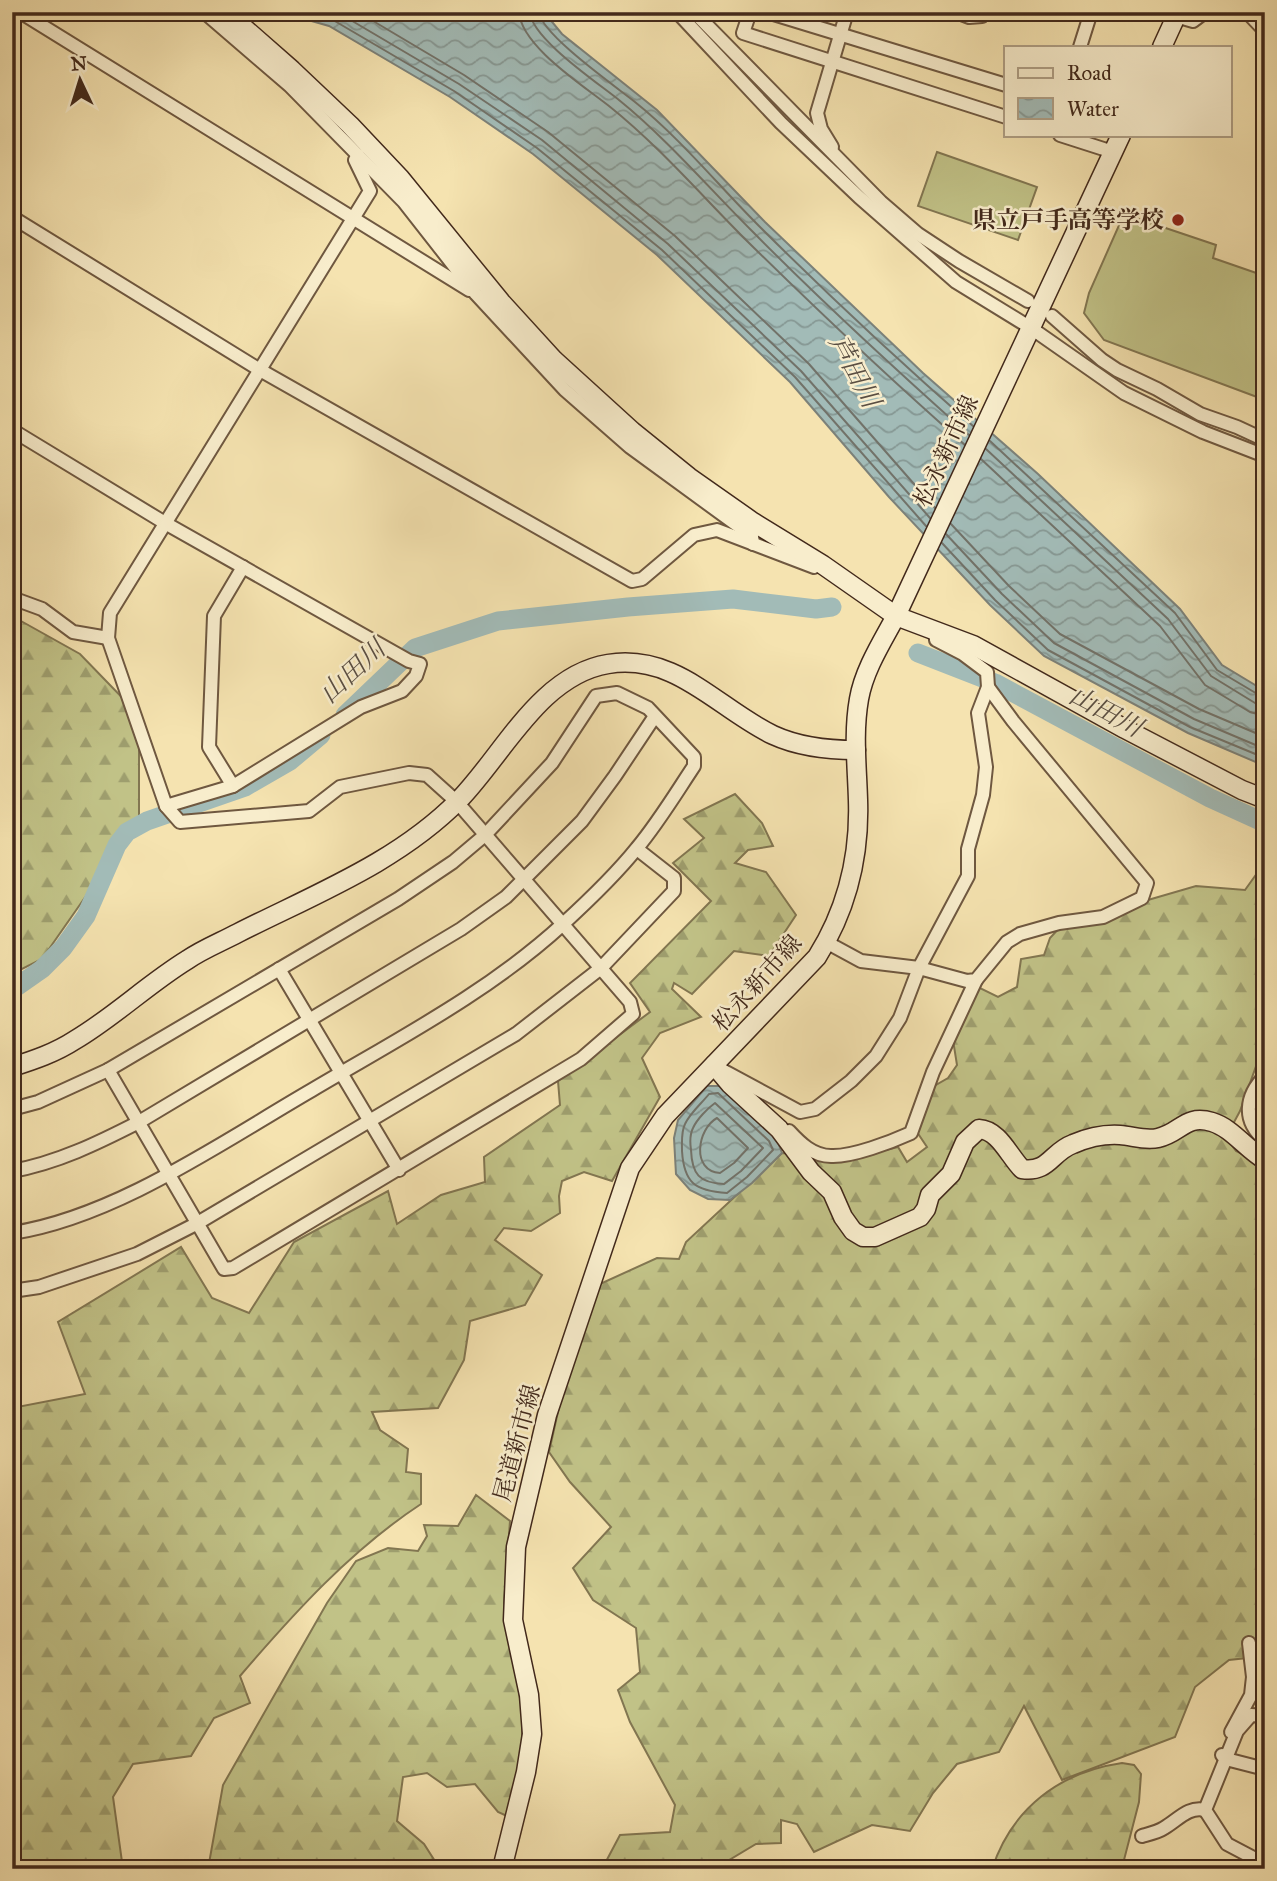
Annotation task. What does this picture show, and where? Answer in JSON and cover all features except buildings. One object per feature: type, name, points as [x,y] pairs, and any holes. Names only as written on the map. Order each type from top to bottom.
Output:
[{"type":"main road","points":[[226,12],[350,125],[400,178],[501,302],[554,360],[632,431],[689,477],[753,522],[935,631],[973,645],[1136,735],[1242,790],[1265,799]]},
{"type":"main road","points":[[1162,46],[1172,14]]},
{"type":"main road","name":"松永新市線","points":[[1121,136],[900,608],[879,647],[859,696],[856,854],[843,908],[817,957],[714,1065],[730,1084],[779,1129],[811,1172],[832,1192],[843,1217],[853,1231],[863,1237],[875,1237],[920,1217],[926,1209],[930,1195],[951,1174],[965,1142],[979,1129],[987,1129],[995,1135],[1022,1169],[1033,1171],[1045,1166],[1059,1151],[1071,1144],[1096,1137],[1119,1135],[1157,1138],[1171,1133],[1184,1122],[1197,1120],[1223,1126],[1253,1153],[1265,1160]]},
{"type":"main road","points":[[12,1067],[44,1057],[77,1040],[188,959],[386,859],[423,834],[483,774],[532,711],[555,688],[589,668],[629,663],[654,665],[673,673],[737,714],[789,741],[831,750],[856,750]]},
{"type":"main road","name":"尾道新市線","points":[[502,1869],[526,1772],[532,1734],[529,1695],[513,1620],[516,1547],[547,1415],[630,1168],[665,1116],[714,1065]]},
{"type":"street","points":[[20,12],[477,294]]},
{"type":"street","points":[[204,12],[290,86],[404,202],[477,294],[565,390],[630,447],[752,536],[752,544]]},
{"type":"street","points":[[677,12],[781,123],[859,197],[956,282],[1028,333],[1124,393],[1203,432],[1265,456]]},
{"type":"street","points":[[694,12],[704,18],[844,166],[918,234],[1028,301]]},
{"type":"street","points":[[750,12],[743,33],[1004,116]]},
{"type":"street","points":[[767,12],[1004,84]]},
{"type":"street","points":[[847,12],[817,113],[821,129],[860,193],[859,197]]},
{"type":"street","points":[[956,12],[969,17],[982,16],[984,12]]},
{"type":"street","points":[[1080,46],[1091,12]]},
{"type":"street","points":[[1172,14],[1193,21],[1205,12]]},
{"type":"street","points":[[1247,12],[1265,31]]},
{"type":"street","points":[[1063,136],[1113,152]]},
{"type":"street","points":[[108,1070],[224,1269],[233,1268],[581,1059],[633,1014],[630,1002],[601,968],[457,802],[427,775],[409,773],[340,787],[309,811],[180,822],[166,806],[108,638],[110,613],[370,191],[355,160],[358,155]]},
{"type":"street","points":[[12,217],[260,370],[632,581],[642,579],[694,536],[717,530],[817,568],[823,565]]},
{"type":"street","points":[[1052,316],[1117,370],[1200,414],[1264,440]]},
{"type":"street","points":[[1203,432],[1206,428],[1264,440]]},
{"type":"street","points":[[12,430],[165,523],[409,661],[419,664],[416,676],[402,691],[361,707],[233,786],[166,806]]},
{"type":"street","points":[[233,786],[209,747],[214,616],[243,567]]},
{"type":"street","points":[[12,598],[41,609],[73,632],[108,638]]},
{"type":"street","points":[[714,1065],[788,1107],[800,1112],[816,1109],[851,1081],[876,1056],[900,1018],[919,968],[968,876],[968,849],[983,795],[986,767],[978,713],[988,687],[988,672],[963,654],[936,640],[935,631]]},
{"type":"street","points":[[779,1129],[789,1131],[804,1146],[831,1156],[882,1146],[911,1133],[933,1072],[976,979],[1007,942],[1020,934],[1059,923],[1102,917],[1142,898],[1147,883],[988,687]]},
{"type":"street","points":[[12,1109],[38,1102],[108,1070],[398,900],[453,862],[485,835],[552,763],[596,696],[617,693],[648,708],[694,757],[694,766],[637,849],[563,924],[500,976],[168,1174],[100,1206],[62,1220],[12,1233]]},
{"type":"street","points":[[12,1171],[33,1167],[94,1146],[139,1122],[461,929],[506,897],[582,821],[656,716]]},
{"type":"street","points":[[12,1291],[39,1287],[125,1259],[196,1224],[516,1034],[601,968],[674,891],[674,878],[637,849]]},
{"type":"street","points":[[826,942],[861,961],[919,968],[967,981],[976,979]]},
{"type":"street","points":[[279,969],[399,1170]]},
{"type":"street","points":[[1265,1076],[1254,1087],[1249,1105],[1250,1124],[1265,1140]]},
{"type":"street","points":[[1250,1643],[1253,1678],[1251,1695],[1222,1754],[1226,1759],[1265,1769]]},
{"type":"street","points":[[1205,1810],[1237,1731],[1251,1715],[1265,1716]]},
{"type":"street","points":[[1142,1836],[1163,1829],[1180,1816],[1198,1808],[1205,1810],[1227,1844],[1265,1864]]},
{"type":"green space","points":[[937,152],[1037,187],[1018,240],[918,206]]},
{"type":"green space","points":[[1124,214],[1216,245],[1213,258],[1265,276],[1265,400],[1104,340],[1084,313],[1089,293]]},
{"type":"green space","points":[[12,616],[80,654],[139,715],[139,820],[42,959],[12,974]]},
{"type":"green space","points":[[735,794],[762,823],[773,846],[748,850],[735,863],[766,872],[796,915],[769,956],[734,951],[692,994],[674,983],[672,989],[701,1017],[660,1033],[642,1058],[660,1097],[612,1181],[584,1172],[562,1181],[560,1213],[531,1231],[504,1228],[495,1240],[542,1275],[525,1305],[470,1321],[464,1360],[438,1408],[372,1412],[380,1430],[408,1449],[406,1472],[421,1474],[421,1504],[347,1562],[281,1629],[240,1676],[250,1703],[214,1718],[191,1756],[133,1764],[113,1797],[123,1869],[12,1869],[12,1408],[85,1394],[58,1322],[181,1247],[212,1298],[249,1313],[294,1242],[388,1191],[397,1224],[441,1195],[485,1182],[484,1157],[560,1105],[558,1081],[650,1012],[630,983],[711,901],[673,863],[704,838],[684,819]]},
{"type":"green space","points":[[1265,862],[1265,992],[1258,995],[1265,1041],[1232,1126],[1216,1123],[1236,1151],[1265,1165],[1265,1656],[1229,1660],[1195,1687],[1175,1737],[1062,1780],[1024,1706],[999,1752],[957,1764],[933,1793],[910,1831],[872,1825],[814,1852],[797,1824],[781,1820],[781,1843],[756,1844],[721,1865],[719,1869],[602,1869],[620,1835],[670,1832],[675,1805],[630,1722],[618,1690],[640,1672],[636,1628],[593,1600],[573,1568],[611,1527],[570,1482],[549,1452],[562,1394],[600,1284],[657,1258],[679,1259],[686,1242],[782,1153],[848,1159],[898,1147],[907,1162],[927,1147],[915,1129],[929,1089],[948,1078],[957,1065],[953,1040],[978,987],[998,997],[1017,987],[1021,959],[1044,955],[1050,938],[1062,925],[1196,886],[1245,890]]},
{"type":"green space","points":[[476,1495],[510,1521],[504,1603],[522,1710],[522,1763],[507,1816],[498,1812],[475,1784],[447,1787],[427,1773],[403,1777],[397,1821],[424,1844],[440,1869],[208,1869],[223,1785],[327,1603],[356,1561],[388,1548],[418,1551],[427,1536],[424,1525],[458,1526]]},
{"type":"green space","points":[[1122,1763],[1134,1765],[1141,1774],[1139,1802],[1124,1860],[1119,1869],[992,1869],[1012,1828],[1041,1796],[1078,1775]]},
{"type":"water","name":"芦田川","points":[[280,12],[544,12],[562,34],[657,110],[765,222],[923,373],[1038,474],[1180,609],[1222,665],[1265,691],[1265,766],[1188,733],[1044,656],[990,605],[889,497],[790,382],[657,255],[533,154],[450,97],[329,26]]},
{"type":"water","points":[[707,1086],[722,1086],[776,1137],[782,1153],[752,1183],[730,1200],[708,1199],[690,1190],[676,1174],[674,1138],[678,1120]]},
{"type":"waterway","name":"山田川","points":[[345,715],[415,648],[498,621],[733,599],[816,609],[832,607]]},
{"type":"waterway","name":"山田川","points":[[918,653],[995,683],[1210,798],[1265,823]]},
{"type":"waterway","name":"山田川","points":[[12,990],[42,969],[63,948],[86,916],[117,845],[127,832],[147,821],[245,787],[290,761],[321,735]]},
{"type":"place","name":"県立戸手高等学校","points":[[1178,220]]}]
